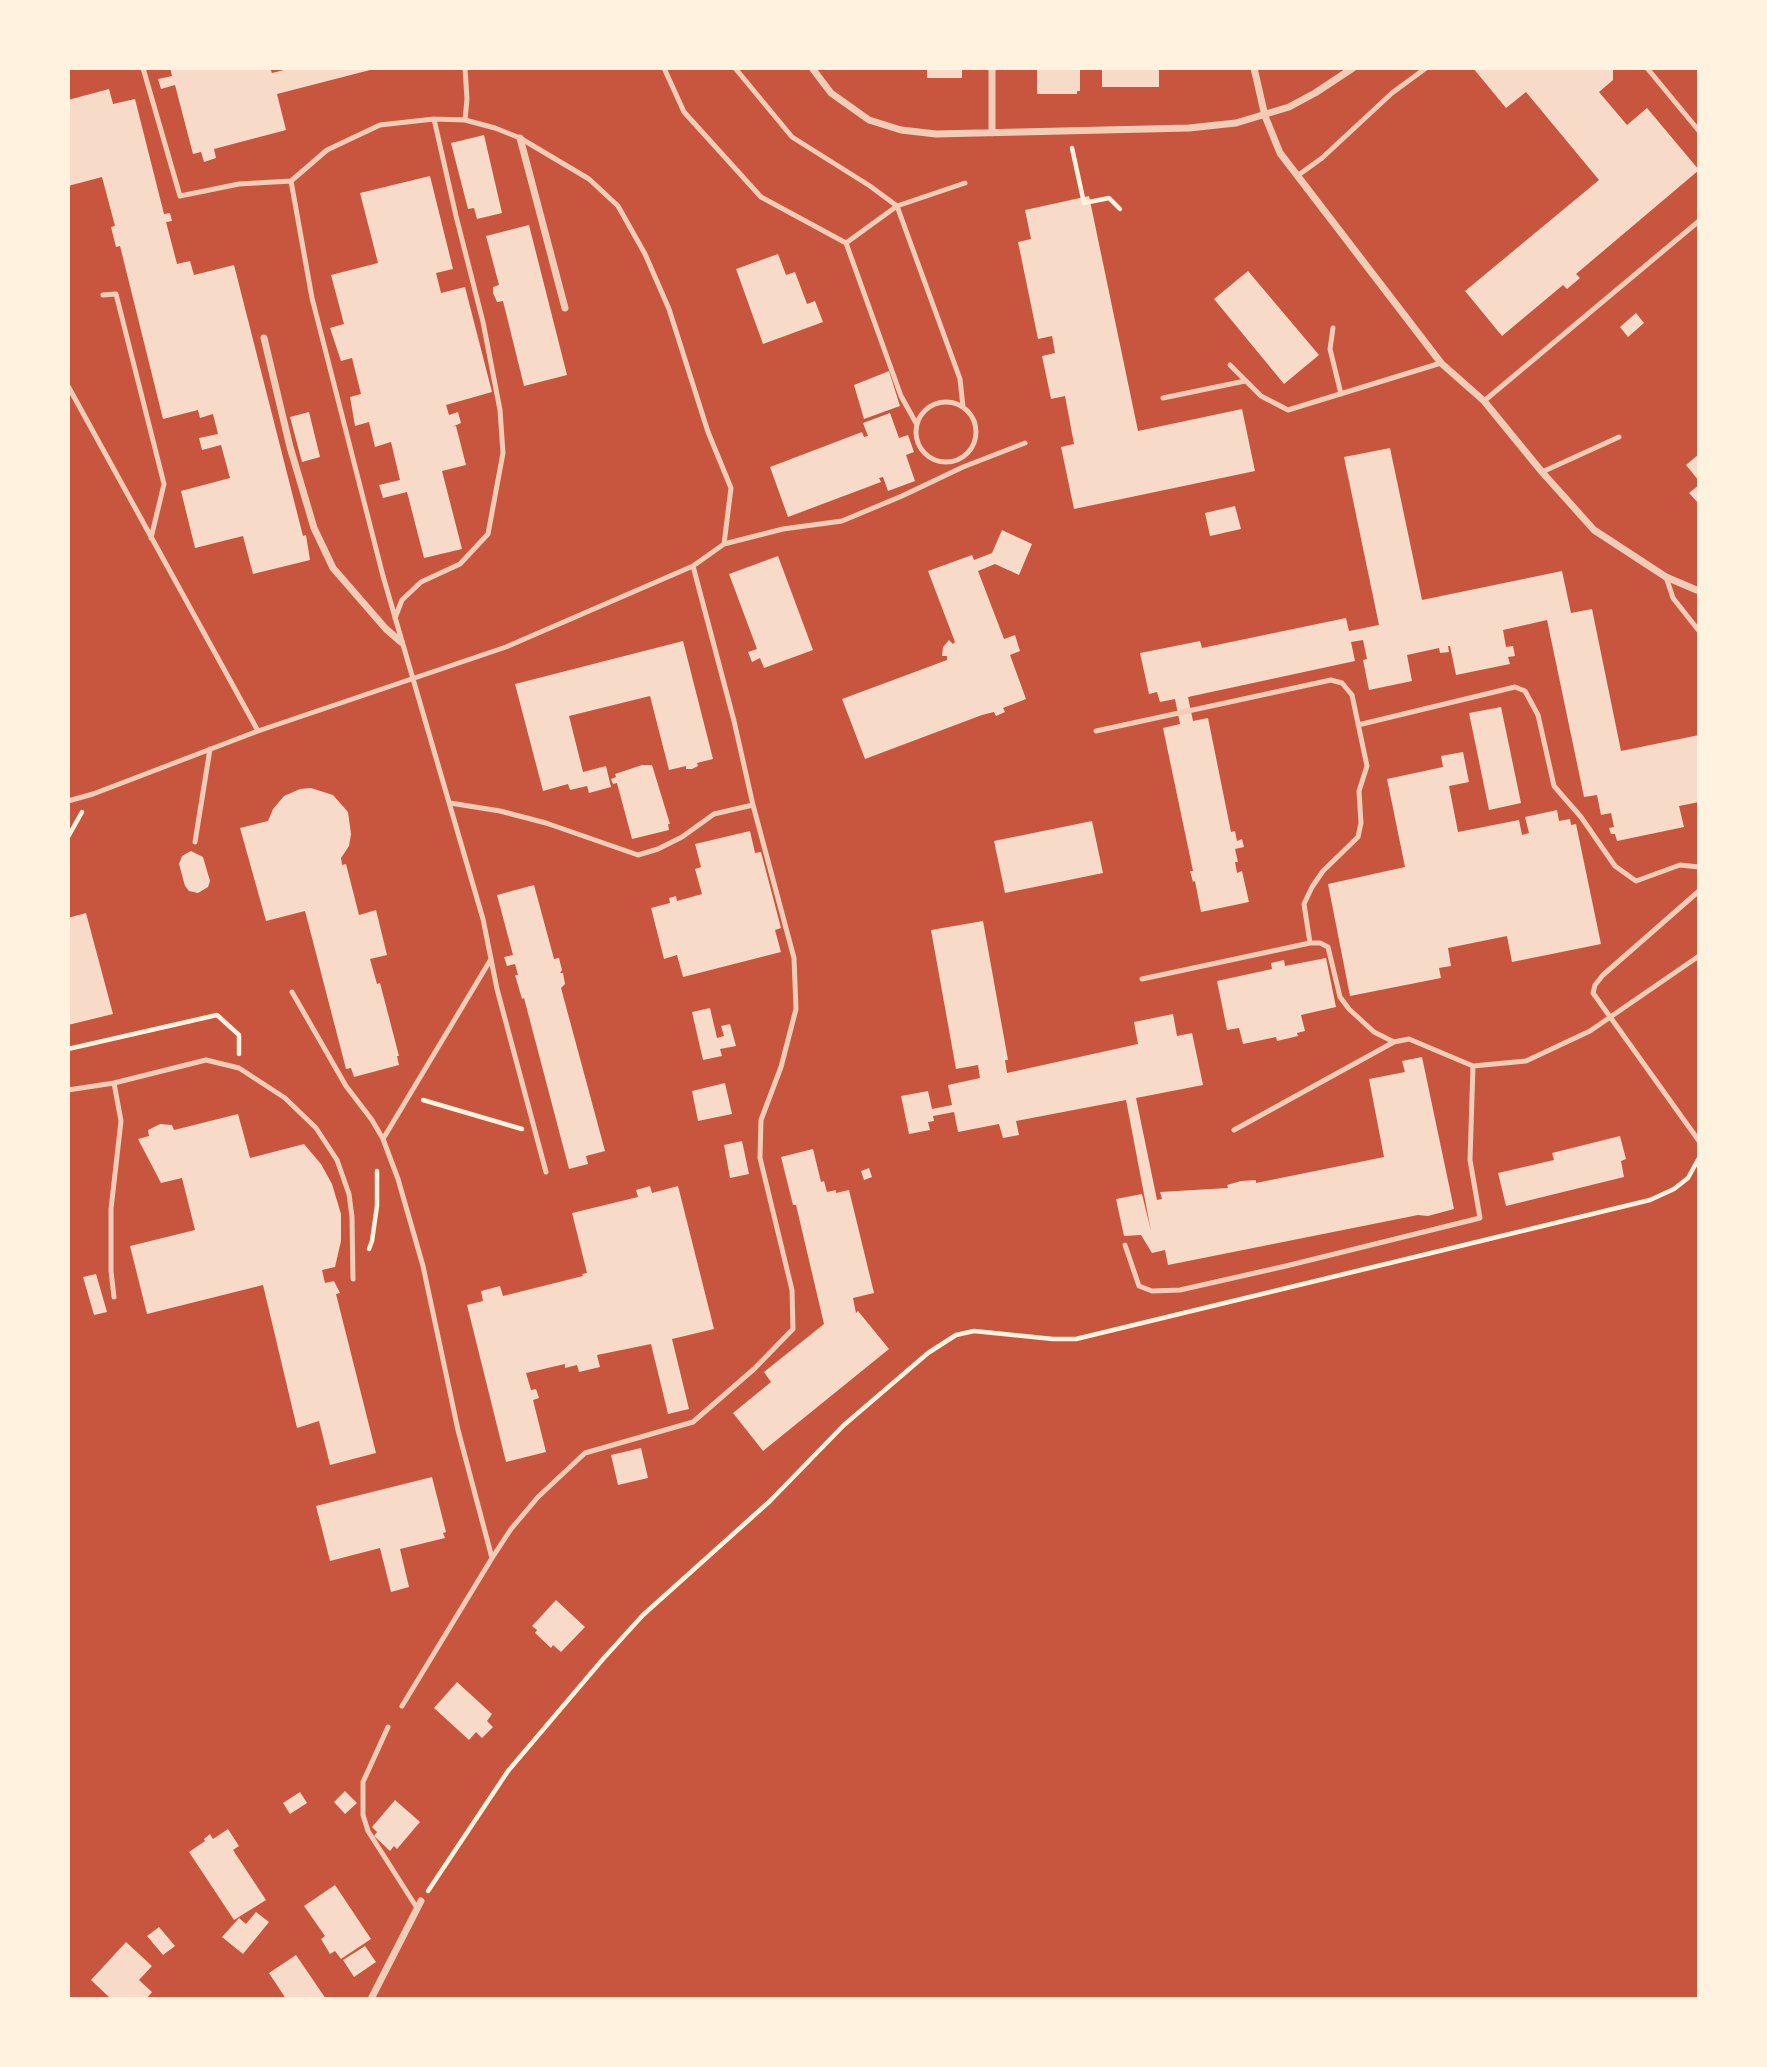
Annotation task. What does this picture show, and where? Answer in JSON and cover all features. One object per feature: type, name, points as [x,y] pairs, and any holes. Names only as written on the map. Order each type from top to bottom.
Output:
[{"type":"street","points":[[812,68],[843,103],[883,126],[919,134],[1189,128],[1236,123],[1289,107],[1353,68]]},
{"type":"street","points":[[992,68],[992,133]]},
{"type":"street","points":[[1254,68],[1265,116],[1280,153],[1441,363],[1484,401],[1594,530],[1666,577],[1699,591]]},
{"type":"street","points":[[520,138],[565,308]]},
{"type":"street","points":[[264,338],[290,447],[314,528],[333,568],[373,615],[401,642]]},
{"type":"street","points":[[371,1999],[419,1904]]},
{"type":"lane","points":[[143,68],[180,196],[239,184],[291,181],[327,150],[380,125],[434,119],[465,120],[495,128],[520,138],[589,179],[618,206],[645,254],[668,309],[708,432],[731,488],[724,544]]},
{"type":"lane","points":[[465,68],[465,120]]},
{"type":"lane","points":[[664,68],[684,112],[761,197],[846,243],[901,396],[916,423],[916,440],[927,456],[944,462],[958,459],[969,451],[976,434],[971,414],[963,407],[946,401],[933,404],[924,410],[916,423]]},
{"type":"lane","points":[[736,68],[792,136],[897,206],[960,379],[963,407]]},
{"type":"lane","points":[[1297,176],[1322,158],[1392,93],[1426,68]]},
{"type":"lane","points":[[1647,68],[1699,131]]},
{"type":"lane","points":[[394,619],[402,600],[421,582],[460,564],[488,534],[503,453],[500,410],[483,322],[434,119]]},
{"type":"lane","points":[[291,181],[312,298],[394,619],[483,919],[497,989],[546,1172]]},
{"type":"lane","points":[[846,243],[897,206],[965,183]]},
{"type":"lane","points":[[1484,401],[1699,221]]},
{"type":"lane","points":[[103,295],[116,294],[164,484],[150,538]]},
{"type":"lane","points":[[1333,328],[1330,349],[1341,394]]},
{"type":"lane","points":[[1230,365],[1261,396],[1288,410],[1441,363]]},
{"type":"lane","points":[[1163,398],[1246,381]]},
{"type":"lane","points":[[68,386],[258,731]]},
{"type":"lane","points":[[1542,472],[1619,437]]},
{"type":"lane","points":[[68,801],[258,731],[506,646],[693,566],[724,544],[783,529],[842,521],[963,467],[1025,443]]},
{"type":"lane","points":[[958,459],[963,467]]},
{"type":"lane","points":[[402,1706],[492,1558],[511,1529],[538,1497],[585,1453],[693,1422],[754,1369],[793,1329],[792,1290],[760,1158],[761,1120],[781,1067],[796,1009],[794,958],[693,566]]},
{"type":"lane","points":[[1666,577],[1673,598],[1699,631]]},
{"type":"lane","points":[[1096,731],[1331,680],[1342,683],[1352,695],[1367,765],[1359,791],[1361,823],[1358,836],[1323,871],[1304,904],[1310,943]]},
{"type":"lane","points":[[1358,725],[1516,687],[1525,691],[1538,715],[1554,786],[1587,825],[1615,866],[1636,881],[1681,865],[1699,867]]},
{"type":"lane","points":[[195,842],[210,749]]},
{"type":"lane","points":[[450,803],[500,811],[546,823],[638,855],[682,837],[714,814],[753,805]]},
{"type":"lane","points":[[1699,891],[1595,985],[1593,993],[1699,1141]]},
{"type":"lane","points":[[1142,979],[1320,943],[1328,947],[1340,997],[1374,1032],[1394,1042]]},
{"type":"lane","points":[[1234,1130],[1394,1042],[1409,1039],[1474,1066],[1526,1061],[1590,1031],[1699,956]]},
{"type":"lane","points":[[383,1139],[491,959]]},
{"type":"lane","points":[[292,992],[346,1086],[383,1139],[398,1179],[423,1266],[458,1430],[492,1558]]},
{"type":"lane","points":[[68,1090],[114,1083],[206,1060],[239,1068],[285,1098],[316,1128],[337,1160],[349,1194],[353,1279]]},
{"type":"lane","points":[[1125,1245],[1139,1286],[1152,1291],[1180,1290],[1480,1218],[1470,1160],[1474,1066]]},
{"type":"lane","points":[[114,1083],[121,1121],[111,1209],[111,1271],[114,1297]]},
{"type":"lane","points":[[388,1727],[363,1782],[363,1815],[368,1831],[419,1904]]},
{"type":"path","points":[[1072,148],[1084,203],[1109,198],[1120,209]]},
{"type":"path","points":[[68,1049],[217,1014],[239,1035],[239,1068]]},
{"type":"path","points":[[408,1095],[536,1134]]},
{"type":"path","points":[[368,1250],[372,1241],[377,1206],[378,1148],[383,1139]]},
{"type":"path","points":[[419,1904],[508,1771],[643,1615],[769,1501],[844,1425],[928,1353],[956,1335],[974,1331],[1054,1339],[1089,1335],[1650,1200],[1674,1189],[1688,1178],[1699,1157]]},
{"type":"building","points":[[170,68],[270,68],[272,73],[292,68],[374,69],[277,94],[286,130],[214,149],[216,158],[204,162],[201,152],[193,154],[175,85],[161,89],[158,79],[172,76]]},
{"type":"building","points":[[927,68],[962,68],[962,78],[927,78]]},
{"type":"building","points":[[1037,68],[1080,68],[1080,91],[1077,91],[1077,94],[1037,94]]},
{"type":"building","points":[[1102,68],[1159,68],[1159,87],[1102,87]]},
{"type":"building","points":[[1473,68],[1613,68],[1613,80],[1599,92],[1627,125],[1647,108],[1699,170],[1576,274],[1580,278],[1567,289],[1563,285],[1502,336],[1465,291],[1599,180],[1526,92],[1506,108]]},
{"type":"building","points":[[109,89],[113,104],[135,99],[164,214],[170,213],[172,221],[166,222],[177,264],[190,261],[194,275],[234,265],[303,536],[306,535],[310,560],[253,574],[243,536],[195,548],[181,491],[230,478],[221,445],[202,450],[199,438],[218,434],[213,414],[200,418],[198,410],[163,419],[120,246],[116,247],[111,227],[115,226],[102,177],[68,186],[68,100]]},
{"type":"building","points":[[484,135],[502,213],[477,219],[474,208],[468,209],[451,143]]},
{"type":"building","points":[[430,176],[453,269],[436,273],[441,293],[465,287],[492,392],[446,405],[449,415],[458,412],[461,423],[452,427],[456,426],[466,465],[442,471],[462,549],[424,558],[407,492],[383,498],[379,485],[400,480],[391,442],[375,447],[369,422],[355,426],[350,397],[361,394],[352,358],[341,361],[330,328],[344,324],[331,275],[378,263],[360,193]]},
{"type":"building","points":[[1089,196],[1138,431],[1242,409],[1255,471],[1074,509],[1061,447],[1074,444],[1065,396],[1051,399],[1042,356],[1055,353],[1052,336],[1038,339],[1018,242],[1031,239],[1025,210]]},
{"type":"building","points":[[529,225],[567,375],[524,386],[503,301],[497,302],[493,293],[493,287],[499,285],[486,236]]},
{"type":"building","points":[[778,254],[786,275],[795,272],[807,304],[815,301],[823,322],[763,344],[736,269]]},
{"type":"building","points":[[1248,271],[1319,355],[1284,384],[1214,299]]},
{"type":"building","points":[[1636,313],[1644,323],[1628,337],[1620,327]]},
{"type":"building","points":[[889,371],[900,406],[864,419],[854,385]]},
{"type":"building","points":[[309,412],[320,457],[302,462],[290,417]]},
{"type":"building","points":[[890,413],[899,438],[908,435],[914,452],[906,455],[915,481],[888,491],[883,477],[879,478],[881,482],[788,517],[770,467],[862,432],[864,437],[868,436],[863,423]]},
{"type":"building","points":[[1390,448],[1422,600],[1562,571],[1571,613],[1592,609],[1621,751],[1699,735],[1699,802],[1679,806],[1684,827],[1617,841],[1615,834],[1611,834],[1609,828],[1614,827],[1611,813],[1601,815],[1597,795],[1584,797],[1547,620],[1503,630],[1506,647],[1513,646],[1515,656],[1508,657],[1510,664],[1456,675],[1448,646],[1449,652],[1440,653],[1439,648],[1407,655],[1412,681],[1369,690],[1363,660],[1367,659],[1363,640],[1351,642],[1355,661],[1188,697],[1193,721],[1208,718],[1231,832],[1235,831],[1237,841],[1242,839],[1244,847],[1235,849],[1238,862],[1235,862],[1237,873],[1242,871],[1249,902],[1201,912],[1195,881],[1193,882],[1190,871],[1193,871],[1163,728],[1180,724],[1175,699],[1160,702],[1157,692],[1149,694],[1140,653],[1200,641],[1202,648],[1346,618],[1349,631],[1379,625],[1344,457]]},
{"type":"building","points":[[1699,454],[1699,481],[1686,465]]},
{"type":"building","points":[[1699,485],[1699,504],[1689,493]]},
{"type":"building","points":[[1235,506],[1241,529],[1210,536],[1205,513]]},
{"type":"building","points":[[1002,530],[1032,544],[1019,575],[995,564],[978,571],[1004,639],[1015,635],[1020,651],[1010,655],[1026,699],[1003,708],[1005,712],[996,716],[994,712],[982,715],[865,759],[842,699],[947,660],[947,656],[942,656],[943,647],[949,640],[953,644],[955,642],[928,571],[972,555],[974,560],[992,553]]},
{"type":"building","points":[[778,556],[813,650],[764,668],[760,658],[752,662],[748,652],[757,649],[729,574]]},
{"type":"building","points":[[683,641],[713,759],[697,763],[698,766],[692,769],[686,769],[686,766],[669,770],[650,696],[569,716],[583,772],[606,766],[611,787],[589,793],[587,786],[570,790],[568,784],[543,791],[515,684]]},
{"type":"building","points":[[1501,707],[1521,803],[1489,810],[1469,713]]},
{"type":"building","points":[[1463,752],[1469,782],[1449,786],[1458,832],[1519,820],[1522,835],[1529,833],[1525,817],[1557,810],[1559,821],[1570,819],[1571,825],[1576,824],[1601,944],[1512,962],[1507,936],[1448,948],[1451,966],[1439,968],[1441,978],[1350,996],[1328,884],[1405,867],[1387,779],[1443,767],[1441,756]]},
{"type":"building","points":[[642,765],[652,765],[670,824],[669,830],[632,839],[617,783],[613,784],[611,779],[616,777],[615,774]]},
{"type":"building","points":[[311,788],[333,795],[348,812],[351,834],[349,846],[341,858],[342,865],[346,864],[359,915],[376,910],[387,955],[370,959],[377,984],[380,983],[399,1065],[354,1077],[351,1068],[346,1069],[305,911],[266,921],[240,828],[268,821],[273,809],[284,796],[300,789]]},
{"type":"building","points":[[1092,821],[1103,873],[1005,893],[994,841]]},
{"type":"building","points":[[750,831],[755,853],[761,852],[781,928],[775,930],[781,952],[683,977],[677,955],[664,959],[651,908],[670,903],[669,898],[676,896],[677,901],[702,894],[695,869],[701,867],[695,844]]},
{"type":"building","points":[[191,851],[203,857],[210,881],[208,887],[198,893],[189,891],[185,886],[179,864],[182,856]]},
{"type":"building","points":[[534,885],[554,959],[559,958],[562,970],[560,973],[563,973],[565,984],[561,988],[605,1151],[586,1156],[588,1164],[569,1169],[524,998],[522,999],[515,975],[518,975],[515,964],[507,966],[504,957],[513,955],[497,895]]},
{"type":"building","points":[[86,913],[113,1014],[68,1025],[68,918]]},
{"type":"building","points":[[983,921],[1008,1060],[1005,1060],[1007,1073],[1138,1044],[1134,1022],[1173,1014],[1177,1036],[1192,1033],[1203,1085],[1136,1098],[1157,1200],[1162,1199],[1160,1192],[1228,1188],[1227,1185],[1241,1181],[1256,1180],[1256,1183],[1384,1157],[1369,1079],[1405,1072],[1402,1061],[1422,1057],[1454,1209],[1168,1265],[1165,1250],[1152,1253],[1141,1235],[1124,1236],[1116,1199],[1142,1194],[1151,1231],[1126,1100],[1016,1121],[1019,1135],[1003,1138],[999,1124],[958,1132],[954,1112],[933,1116],[934,1121],[928,1122],[930,1130],[909,1134],[901,1096],[928,1091],[932,1109],[952,1105],[948,1085],[980,1078],[978,1065],[956,1069],[931,930]]},
{"type":"building","points":[[1326,958],[1336,1007],[1301,1015],[1305,1031],[1297,1033],[1298,1036],[1277,1041],[1276,1037],[1243,1044],[1239,1028],[1227,1030],[1217,981],[1272,969],[1271,963],[1284,960],[1285,966]]},
{"type":"building","points":[[710,1008],[717,1038],[724,1036],[721,1026],[730,1024],[736,1046],[720,1049],[722,1056],[703,1060],[692,1012]]},
{"type":"building","points":[[725,1083],[732,1114],[698,1121],[692,1091]]},
{"type":"building","points":[[238,1114],[250,1158],[304,1144],[321,1164],[332,1184],[341,1214],[341,1241],[335,1267],[322,1270],[325,1283],[334,1281],[340,1293],[336,1294],[376,1453],[330,1465],[319,1421],[297,1428],[263,1285],[147,1314],[130,1246],[195,1230],[182,1178],[161,1183],[138,1139],[149,1136],[148,1130],[160,1124],[172,1125],[174,1130]]},
{"type":"building","points":[[1620,1136],[1626,1159],[1621,1161],[1624,1177],[1506,1206],[1498,1173],[1554,1160],[1552,1153]]},
{"type":"building","points":[[742,1141],[749,1174],[730,1178],[724,1145]]},
{"type":"building","points":[[813,1149],[821,1182],[824,1181],[827,1192],[849,1190],[874,1293],[853,1298],[856,1313],[858,1311],[889,1349],[763,1451],[733,1413],[771,1382],[764,1372],[824,1324],[796,1205],[793,1205],[781,1157]]},
{"type":"building","points":[[869,1168],[872,1177],[864,1180],[861,1171]]},
{"type":"building","points":[[650,1186],[652,1193],[678,1186],[714,1329],[672,1339],[689,1409],[668,1414],[651,1344],[597,1355],[600,1367],[579,1372],[577,1365],[565,1368],[565,1364],[526,1373],[531,1390],[536,1389],[539,1398],[533,1400],[546,1452],[506,1462],[467,1305],[483,1301],[481,1291],[500,1286],[503,1296],[583,1276],[582,1274],[587,1273],[572,1213],[638,1197],[636,1190]]},
{"type":"building","points":[[96,1274],[107,1312],[94,1315],[83,1277]]},
{"type":"building","points":[[641,1448],[648,1478],[618,1485],[611,1455]]},
{"type":"building","points":[[432,1477],[446,1532],[443,1533],[445,1538],[400,1549],[409,1587],[391,1592],[380,1548],[330,1561],[316,1506]]},
{"type":"building","points":[[556,1600],[585,1627],[561,1652],[553,1645],[551,1648],[535,1633],[537,1630],[532,1626]]},
{"type":"building","points":[[457,1682],[492,1714],[487,1721],[493,1727],[482,1738],[476,1732],[469,1740],[434,1708]]},
{"type":"building","points":[[345,1791],[357,1803],[345,1814],[334,1802]]},
{"type":"building","points":[[300,1792],[307,1803],[290,1814],[283,1803]]},
{"type":"building","points":[[395,1800],[420,1822],[397,1849],[394,1846],[390,1851],[374,1836],[377,1832],[372,1827]]},
{"type":"building","points":[[228,1829],[239,1846],[233,1850],[266,1900],[234,1920],[189,1852],[210,1834],[213,1839]]},
{"type":"building","points":[[335,1885],[371,1939],[341,1959],[335,1951],[330,1954],[321,1939],[325,1936],[304,1906]]},
{"type":"building","points":[[256,1912],[269,1922],[243,1954],[222,1937],[239,1918],[246,1924]]},
{"type":"building","points":[[159,1927],[175,1946],[163,1955],[147,1936]]},
{"type":"building","points":[[126,1942],[152,1966],[139,1980],[152,1992],[146,1999],[111,1999],[91,1980]]},
{"type":"building","points":[[365,1946],[376,1962],[354,1977],[343,1960]]},
{"type":"building","points":[[296,1955],[326,1999],[286,1999],[269,1973]]}]
